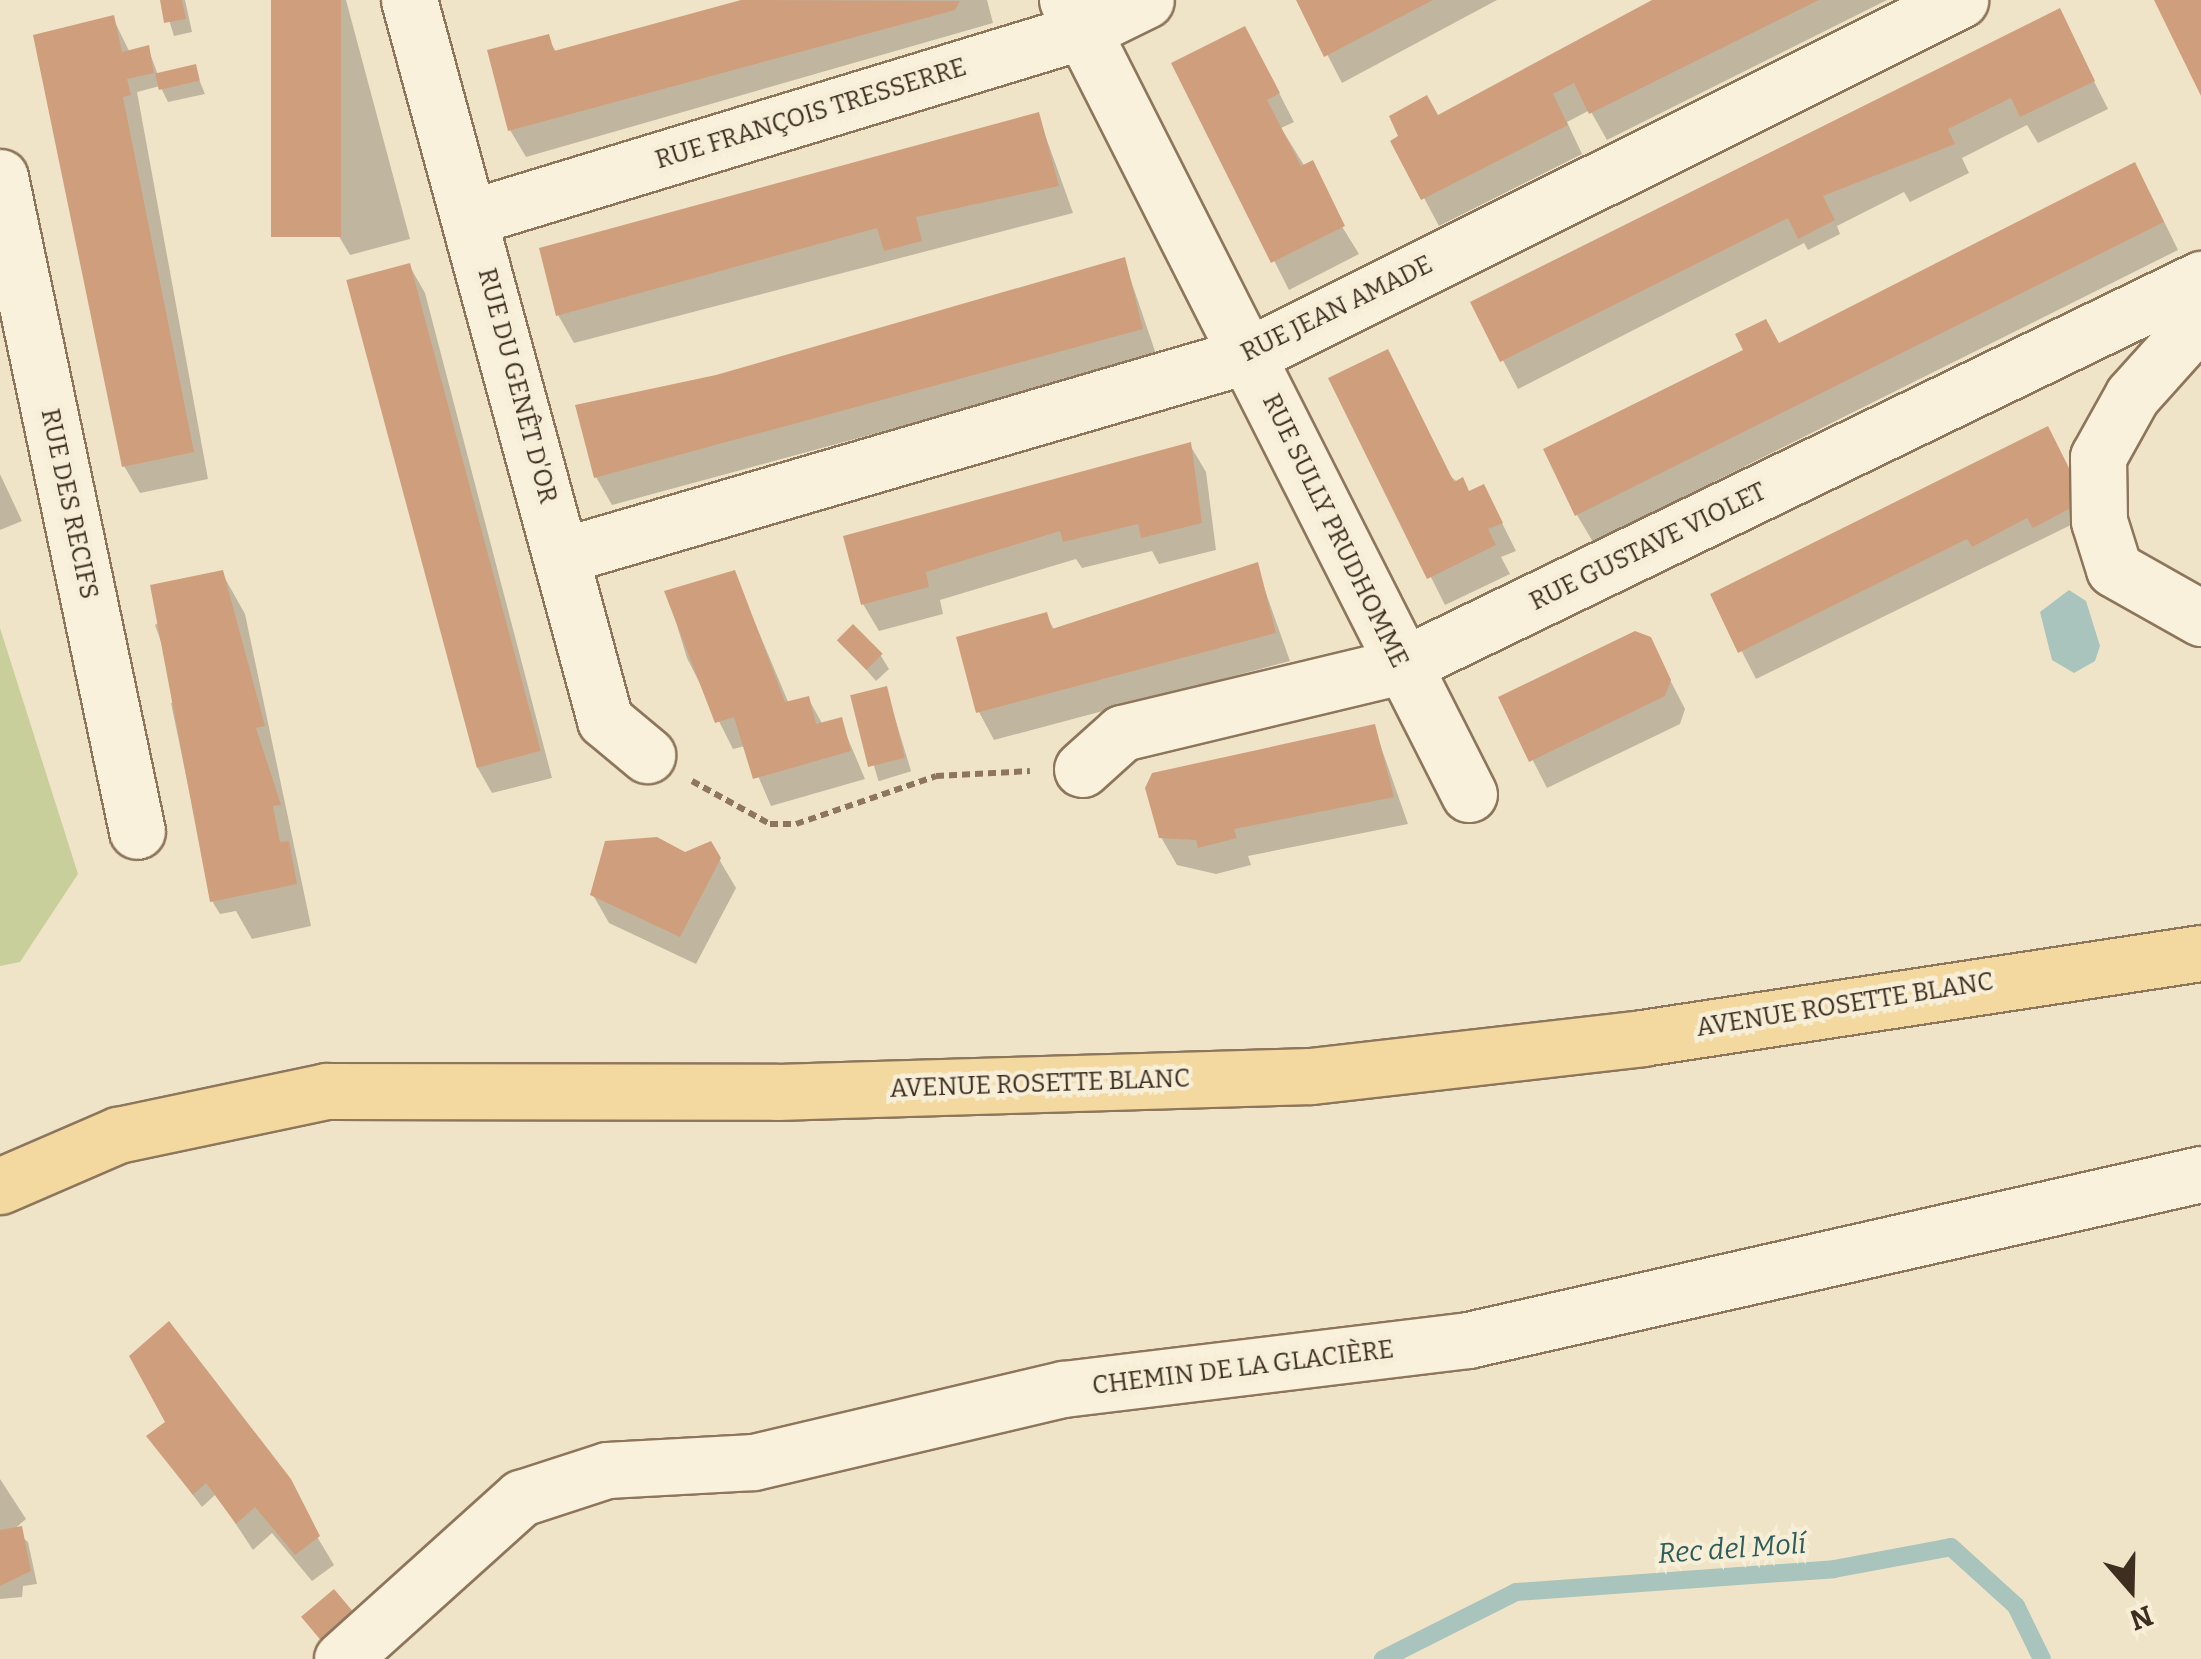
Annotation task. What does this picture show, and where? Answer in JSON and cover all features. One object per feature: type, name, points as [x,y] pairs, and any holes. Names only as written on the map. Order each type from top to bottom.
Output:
[{"type":"main road","points":[[2087,966],[2201,939]]},
{"type":"main road","points":[[2087,966],[2201,952]]},
{"type":"main road","name":"AVENUE ROSETTE BLANC","points":[[0,1186],[118,1135],[326,1092],[776,1092],[1312,1076],[1642,1038],[2087,966]]},
{"type":"street","name":"RUE DU GENÊT D'OR","points":[[409,0],[472,217],[605,720],[647,756]]},
{"type":"street","name":"RUE FRANÇOIS TRESSERRE","points":[[472,217],[1075,16],[1146,0]]},
{"type":"street","name":"RUE JEAN AMADE","points":[[561,556],[1249,355],[1960,0]]},
{"type":"street","name":"RUE SULLY PRUDHOMME","points":[[1075,16],[1469,794]]},
{"type":"street","name":"RUE DES RECIFS","points":[[0,178],[137,832]]},
{"type":"street","name":"RUE GUSTAVE VIOLET","points":[[1082,769],[1122,733],[1401,666],[2201,279]]},
{"type":"street","points":[[2201,319],[2132,396],[2098,457],[2100,521],[2114,569],[2201,618]]},
{"type":"street","name":"CHEMIN DE LA GLACIÈRE","points":[[342,1659],[521,1498],[606,1470],[754,1462],[1064,1390],[1468,1340],[2201,1174]]},
{"type":"path","points":[[647,756],[770,824],[796,824],[936,776],[1082,769]]},
{"type":"green space","points":[[0,628],[78,874],[20,962],[0,966]]},
{"type":"water","points":[[2069,590],[2086,601],[2100,646],[2095,661],[2074,673],[2052,660],[2040,612]]},
{"type":"building","points":[[160,0],[182,0],[186,19],[164,23]]},
{"type":"building","points":[[271,0],[341,0],[341,237],[271,237]]},
{"type":"building","points":[[741,0],[960,1],[955,10],[508,131],[487,50],[549,34],[554,51]]},
{"type":"building","points":[[1296,0],[1433,0],[1324,57]]},
{"type":"building","points":[[1652,0],[1819,0],[1589,114],[1574,83],[1553,94],[1568,125],[1421,200],[1390,141],[1398,136],[1389,116],[1427,95],[1438,115]]},
{"type":"building","points":[[2154,0],[2201,0],[2201,96],[2174,41]]},
{"type":"building","points":[[2060,8],[2095,81],[2020,117],[2011,98],[1948,129],[1955,144],[1823,196],[1835,220],[1798,239],[1788,218],[1500,362],[1470,302]]},
{"type":"building","points":[[114,15],[122,52],[149,45],[154,73],[127,79],[131,95],[123,97],[194,452],[122,467],[33,35]]},
{"type":"building","points":[[1245,26],[1280,93],[1267,100],[1301,166],[1313,160],[1345,226],[1271,263],[1171,63]]},
{"type":"building","points":[[196,64],[200,81],[159,90],[155,73]]},
{"type":"building","points":[[1039,112],[1059,186],[916,217],[922,241],[884,251],[877,228],[556,316],[539,248]]},
{"type":"building","points":[[2135,162],[2164,222],[1575,516],[1543,449],[1743,350],[1735,334],[1766,319],[1779,343]]},
{"type":"building","points":[[1125,257],[1143,329],[594,478],[575,405],[716,375]]},
{"type":"building","points":[[410,263],[541,751],[477,768],[346,280]]},
{"type":"building","points":[[1388,349],[1454,482],[1463,477],[1469,491],[1484,484],[1503,523],[1488,529],[1496,545],[1427,579],[1328,378]]},
{"type":"building","points":[[2048,426],[2070,470],[2069,509],[2033,528],[2027,518],[1972,547],[1967,539],[1738,653],[1710,594]]},
{"type":"building","points":[[1191,442],[1202,523],[1141,538],[1138,524],[1063,542],[1060,531],[926,572],[929,587],[861,605],[843,536]]},
{"type":"building","points":[[1258,562],[1276,633],[976,713],[956,637],[1047,612],[1052,629]]},
{"type":"building","points":[[223,570],[265,726],[256,728],[281,805],[273,806],[280,842],[289,841],[297,884],[210,902],[150,585]]},
{"type":"building","points":[[735,570],[785,702],[809,696],[816,724],[842,717],[851,751],[753,779],[734,717],[715,723],[664,591]]},
{"type":"building","points":[[853,624],[883,654],[866,670],[837,640]]},
{"type":"building","points":[[1635,631],[1651,637],[1671,680],[1665,696],[1529,762],[1498,697]]},
{"type":"building","points":[[887,686],[905,758],[868,767],[850,695]]},
{"type":"building","points":[[1375,724],[1394,797],[1234,829],[1237,838],[1198,848],[1196,840],[1159,838],[1145,788],[1152,773]]},
{"type":"building","points":[[657,837],[685,852],[711,841],[721,858],[680,937],[590,895],[605,841]]},
{"type":"building","points":[[169,1321],[291,1479],[320,1536],[295,1555],[255,1507],[236,1524],[206,1483],[193,1495],[146,1436],[165,1422],[129,1356]]},
{"type":"building","points":[[22,1526],[31,1571],[0,1586],[0,1530]]},
{"type":"building","points":[[334,1589],[355,1614],[322,1642],[301,1617]]},
{"type":"waterway","name":"Rec del Molí","points":[[1383,1659],[1516,1592],[1834,1569],[1951,1547],[2016,1606],[2042,1659]]}]
